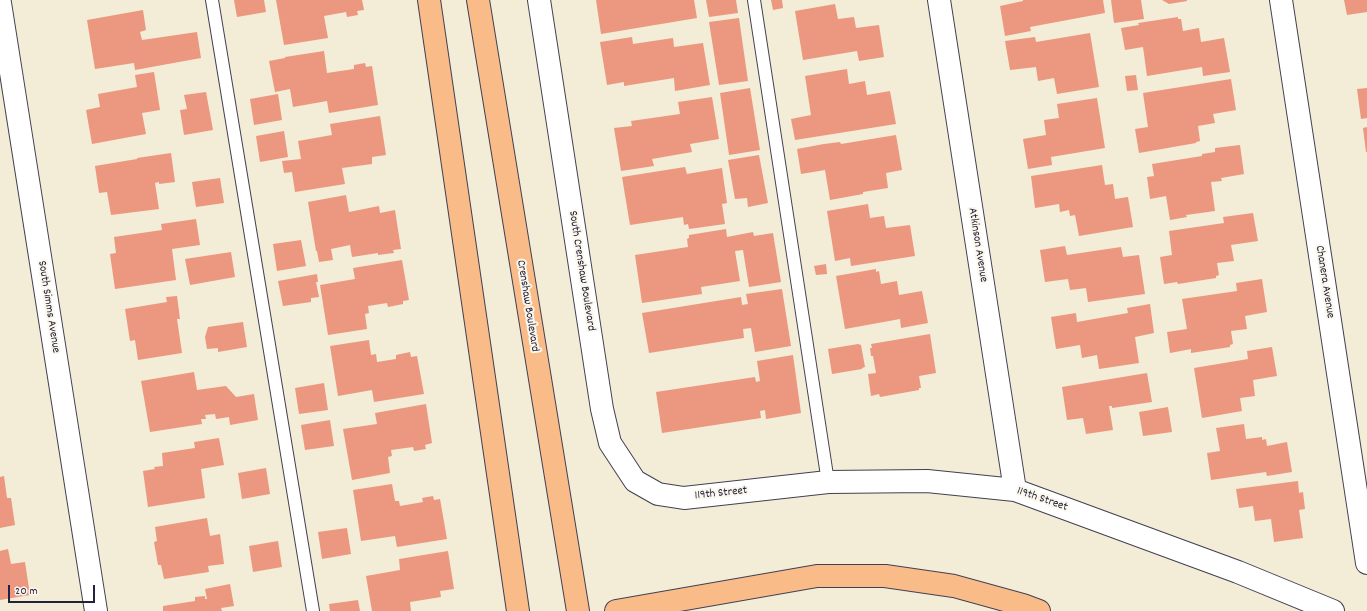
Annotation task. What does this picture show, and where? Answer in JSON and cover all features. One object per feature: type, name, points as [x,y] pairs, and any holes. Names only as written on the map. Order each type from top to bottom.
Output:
[{"type":"main road","points":[[429,0],[518,611]]},
{"type":"main road","name":"Crenshaw Boulevard","points":[[478,0],[578,611]]},
{"type":"main road","points":[[616,611],[817,576],[885,576],[954,586],[1023,605],[1039,611]]},
{"type":"street","name":"South Crenshaw Boulevard","points":[[539,0],[602,409],[610,443],[635,481],[658,494],[684,498]]},
{"type":"street","name":"Atkinson Avenue","points":[[939,0],[1014,490]]},
{"type":"street","name":"Chanera Avenue","points":[[1281,0],[1367,563]]},
{"type":"street","name":"South Simms Avenue","points":[[0,3],[96,611]]},
{"type":"street","name":"119th Street","points":[[684,498],[828,482],[927,481],[1014,490],[1238,572],[1334,611]]},
{"type":"lane","points":[[212,0],[313,611]]},
{"type":"lane","points":[[754,0],[828,482]]},
{"type":"building","points":[[234,0],[264,0],[266,12],[237,17]]},
{"type":"building","points":[[276,0],[362,0],[364,10],[357,11],[358,15],[347,17],[346,12],[324,16],[328,38],[284,45]]},
{"type":"building","points":[[596,0],[694,0],[697,18],[601,34]]},
{"type":"building","points":[[706,0],[736,0],[738,13],[709,17]]},
{"type":"building","points":[[771,0],[782,0],[783,8],[773,10]]},
{"type":"building","points":[[1023,0],[1103,0],[1105,13],[1030,27],[1031,31],[1005,36],[1000,6]]},
{"type":"building","points":[[1111,0],[1141,0],[1144,19],[1114,23]]},
{"type":"building","points":[[1162,0],[1187,0],[1187,1],[1169,4]]},
{"type":"building","points":[[1344,0],[1367,0],[1367,12],[1347,15]]},
{"type":"building","points":[[835,4],[838,19],[854,17],[856,28],[879,25],[884,57],[859,61],[857,51],[803,60],[795,11]]},
{"type":"building","points":[[143,10],[146,30],[140,32],[142,40],[197,32],[201,58],[135,70],[134,63],[95,69],[87,20]]},
{"type":"building","points":[[1178,17],[1178,19],[1181,19],[1183,31],[1199,28],[1201,42],[1224,38],[1230,72],[1203,76],[1202,67],[1147,76],[1143,47],[1125,50],[1121,28],[1139,25],[1138,23]]},
{"type":"building","points":[[739,18],[748,81],[719,85],[709,22]]},
{"type":"building","points":[[1090,33],[1099,87],[1057,94],[1054,78],[1038,81],[1036,67],[1010,70],[1005,41],[1035,37],[1036,42]]},
{"type":"building","points":[[632,37],[633,44],[673,38],[674,47],[703,43],[710,85],[675,91],[674,78],[624,86],[624,82],[607,85],[600,42]]},
{"type":"building","points":[[324,51],[327,73],[354,69],[354,65],[365,63],[366,67],[372,66],[378,105],[329,113],[327,101],[293,107],[290,89],[275,92],[269,61]]},
{"type":"building","points":[[847,69],[849,84],[865,81],[867,95],[890,91],[896,124],[795,140],[791,119],[811,115],[805,76]]},
{"type":"building","points":[[154,72],[160,110],[142,113],[146,134],[92,144],[86,110],[100,107],[98,94],[137,87],[135,75]]},
{"type":"building","points":[[1136,75],[1138,90],[1127,91],[1125,76]]},
{"type":"building","points":[[1231,79],[1236,110],[1213,114],[1215,123],[1198,126],[1200,141],[1139,153],[1135,129],[1148,127],[1143,93]]},
{"type":"building","points":[[750,88],[760,150],[729,155],[720,93]]},
{"type":"building","points":[[1367,88],[1367,118],[1361,119],[1357,89]]},
{"type":"building","points":[[206,92],[213,130],[184,135],[180,110],[187,109],[184,95]]},
{"type":"building","points":[[278,94],[282,120],[254,125],[250,99]]},
{"type":"building","points":[[712,97],[719,139],[690,144],[692,152],[652,159],[654,166],[621,171],[614,128],[632,126],[631,121],[680,114],[678,102]]},
{"type":"building","points":[[1097,98],[1105,148],[1051,157],[1052,165],[1028,169],[1023,139],[1046,135],[1044,120],[1059,118],[1057,104]]},
{"type":"building","points":[[380,116],[386,155],[372,157],[372,164],[342,168],[345,184],[295,192],[292,172],[284,173],[282,161],[301,159],[298,141],[332,135],[330,124]]},
{"type":"building","points":[[1367,127],[1367,152],[1366,152],[1363,128]]},
{"type":"building","points":[[284,131],[288,157],[260,162],[256,136]]},
{"type":"building","points":[[896,135],[902,170],[886,173],[888,188],[830,200],[825,170],[801,174],[797,149],[840,142],[841,144]]},
{"type":"building","points":[[1240,145],[1244,174],[1221,178],[1222,181],[1211,182],[1215,211],[1186,215],[1187,217],[1170,220],[1166,196],[1150,199],[1147,177],[1154,176],[1152,164],[1202,156],[1202,154],[1215,152],[1215,148]]},
{"type":"building","points":[[171,153],[175,182],[155,183],[159,209],[111,215],[107,192],[99,193],[95,166]]},
{"type":"building","points":[[759,155],[768,203],[748,207],[747,198],[735,199],[728,160]]},
{"type":"building","points":[[1102,165],[1105,185],[1113,184],[1115,199],[1128,197],[1133,227],[1079,236],[1075,215],[1070,216],[1069,210],[1060,212],[1059,204],[1035,208],[1031,176]]},
{"type":"building","points":[[685,167],[687,174],[722,168],[727,203],[722,204],[725,224],[689,229],[688,224],[684,225],[683,217],[630,225],[622,177]]},
{"type":"building","points":[[220,178],[224,203],[196,207],[192,182]]},
{"type":"building","points":[[346,195],[349,212],[379,206],[380,213],[395,210],[401,249],[393,250],[394,253],[378,255],[378,253],[352,257],[350,245],[331,249],[333,260],[319,262],[308,202]]},
{"type":"building","points":[[868,204],[870,218],[884,216],[886,228],[910,225],[915,256],[851,266],[850,258],[835,261],[827,211]]},
{"type":"building","points":[[1253,213],[1258,241],[1231,245],[1234,261],[1217,263],[1219,275],[1216,276],[1216,278],[1178,284],[1177,282],[1164,284],[1160,257],[1172,255],[1169,231],[1224,223],[1223,217]]},
{"type":"building","points":[[196,219],[200,245],[172,249],[176,280],[115,289],[110,254],[116,253],[114,237],[162,230],[161,224]]},
{"type":"building","points":[[726,229],[727,237],[753,232],[754,236],[773,233],[781,282],[749,287],[743,250],[735,251],[740,281],[701,287],[702,294],[642,303],[635,255],[688,247],[687,239],[689,238],[689,235]]},
{"type":"building","points":[[301,240],[306,266],[277,271],[273,244]]},
{"type":"building","points":[[1065,246],[1067,255],[1121,247],[1123,257],[1139,255],[1145,294],[1088,302],[1086,288],[1070,290],[1068,279],[1045,282],[1040,250]]},
{"type":"building","points":[[231,252],[235,277],[190,285],[185,259]]},
{"type":"building","points":[[402,260],[409,300],[403,301],[403,304],[388,307],[387,303],[368,306],[369,313],[365,314],[367,329],[328,335],[320,285],[355,279],[353,268]]},
{"type":"building","points":[[826,264],[827,274],[816,275],[814,266]]},
{"type":"building","points":[[876,269],[876,272],[879,271],[881,284],[897,281],[899,295],[922,291],[928,323],[901,328],[900,319],[845,329],[836,276]]},
{"type":"building","points":[[317,274],[318,282],[316,282],[319,297],[311,298],[311,302],[283,306],[278,281]]},
{"type":"building","points":[[1262,279],[1267,312],[1245,316],[1247,329],[1231,331],[1233,344],[1230,345],[1230,347],[1191,353],[1191,349],[1170,353],[1167,332],[1187,329],[1182,299],[1237,291],[1236,283]]},
{"type":"building","points":[[782,289],[791,346],[755,352],[751,328],[743,329],[744,338],[649,353],[642,313],[741,297],[742,305],[748,304],[746,294]]},
{"type":"building","points":[[177,296],[180,319],[177,319],[182,353],[138,360],[135,340],[130,341],[125,309],[167,302],[166,297]]},
{"type":"building","points":[[1150,304],[1154,333],[1135,337],[1139,363],[1099,369],[1097,355],[1082,358],[1080,345],[1056,349],[1051,317],[1076,313],[1077,322],[1128,313],[1127,308]]},
{"type":"building","points":[[243,322],[247,347],[218,352],[218,348],[207,349],[205,337],[208,327]]},
{"type":"building","points":[[930,334],[936,373],[919,376],[921,388],[919,388],[919,390],[880,397],[879,394],[871,396],[868,374],[876,373],[873,356],[871,356],[871,344]]},
{"type":"building","points":[[369,340],[371,355],[376,354],[377,362],[396,359],[396,355],[410,352],[411,357],[417,356],[424,394],[374,402],[372,390],[338,396],[330,346]]},
{"type":"building","points":[[858,344],[861,345],[865,367],[862,369],[832,374],[828,349]]},
{"type":"building","points":[[1272,347],[1277,376],[1253,380],[1255,396],[1240,398],[1242,411],[1202,418],[1194,368],[1248,359],[1247,351]]},
{"type":"building","points":[[793,355],[801,413],[766,419],[765,410],[760,411],[761,418],[662,433],[656,392],[755,377],[756,382],[760,381],[757,361]]},
{"type":"building","points":[[194,372],[197,390],[226,386],[236,397],[254,394],[258,420],[230,425],[229,417],[216,419],[215,414],[205,415],[206,419],[201,419],[202,424],[150,432],[141,381]]},
{"type":"building","points":[[1147,373],[1152,402],[1112,408],[1112,406],[1109,406],[1113,430],[1086,434],[1083,418],[1067,420],[1062,387]]},
{"type":"building","points":[[324,383],[328,410],[299,414],[295,388]]},
{"type":"building","points":[[426,404],[432,443],[425,445],[426,449],[414,451],[413,447],[391,450],[392,456],[388,457],[390,473],[352,480],[343,429],[377,424],[375,413]]},
{"type":"building","points":[[1168,407],[1172,432],[1143,436],[1139,412]]},
{"type":"building","points":[[330,420],[334,446],[305,450],[301,425]]},
{"type":"building","points":[[1244,424],[1246,439],[1262,437],[1262,440],[1266,439],[1267,446],[1287,442],[1292,472],[1267,476],[1266,472],[1211,480],[1207,453],[1220,451],[1216,428]]},
{"type":"building","points":[[219,438],[224,465],[201,469],[205,498],[148,507],[143,471],[155,469],[154,467],[163,466],[162,453],[195,448],[194,442]]},
{"type":"building","points":[[266,468],[270,494],[242,499],[238,473]]},
{"type":"building","points":[[4,476],[7,498],[11,498],[15,525],[0,528],[0,477]]},
{"type":"building","points":[[1298,481],[1299,493],[1303,492],[1305,509],[1299,510],[1303,538],[1274,542],[1271,519],[1255,521],[1253,506],[1239,508],[1236,489]]},
{"type":"building","points":[[392,484],[395,501],[399,501],[400,506],[423,502],[422,498],[433,496],[434,500],[440,499],[447,539],[397,547],[395,536],[361,541],[353,490]]},
{"type":"building","points":[[207,518],[210,536],[220,534],[224,564],[208,566],[209,572],[164,579],[161,565],[158,565],[154,542],[157,541],[155,527]]},
{"type":"building","points":[[347,528],[351,554],[322,559],[318,532]]},
{"type":"building","points":[[278,541],[282,567],[253,572],[249,546]]},
{"type":"building","points":[[8,549],[11,564],[25,562],[30,595],[0,600],[0,551]]},
{"type":"building","points":[[448,551],[454,589],[440,591],[441,597],[410,602],[411,611],[372,611],[366,576],[400,570],[399,559]]},
{"type":"building","points":[[230,584],[234,606],[221,608],[222,611],[163,611],[163,606],[195,601],[195,597],[205,596],[205,599],[207,599],[205,589]]},
{"type":"building","points":[[358,600],[360,611],[330,611],[329,604]]}]
